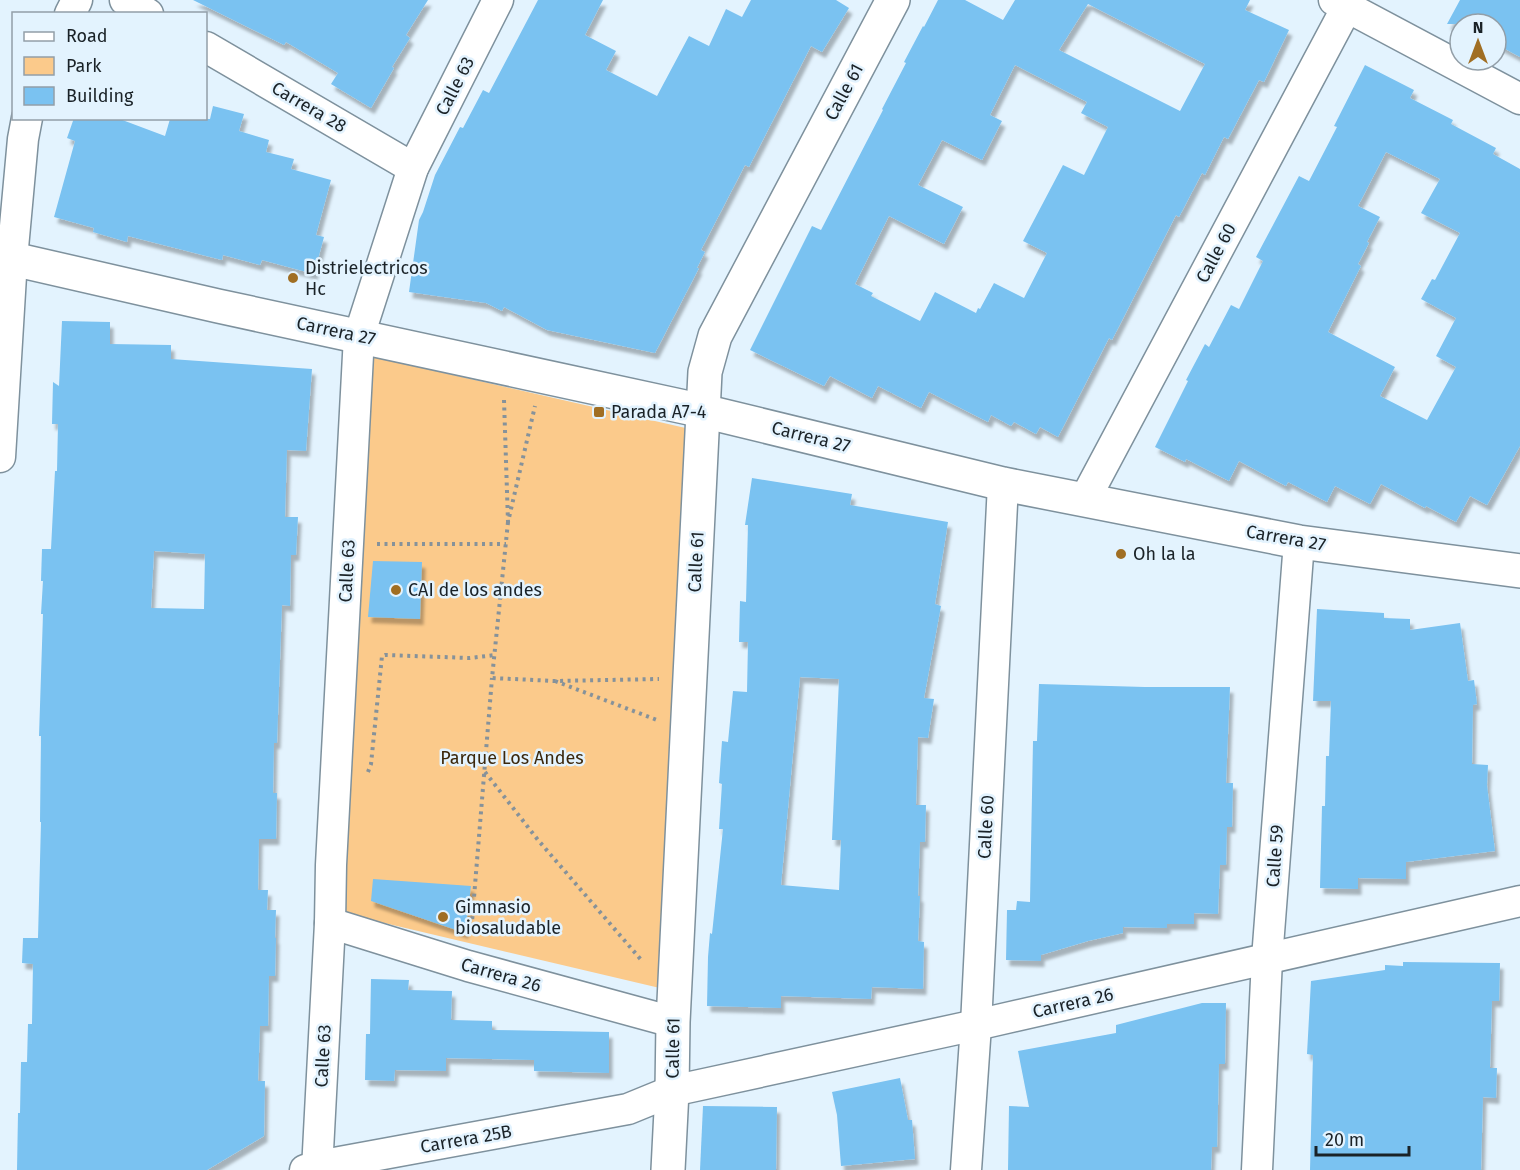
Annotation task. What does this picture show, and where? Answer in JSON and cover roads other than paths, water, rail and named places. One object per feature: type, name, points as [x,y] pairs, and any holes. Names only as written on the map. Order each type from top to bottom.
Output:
[{"type":"street","points":[[125,0],[145,12]]},
{"type":"street","name":"Calle 63","points":[[314,1168],[330,922],[359,336],[413,168],[498,0]]},
{"type":"street","name":"Calle 61","points":[[668,1170],[673,1022],[705,372],[715,336],[893,0]]},
{"type":"street","points":[[1340,3],[1520,99]]},
{"type":"street","name":"Calle 60","points":[[1084,499],[1340,3]]},
{"type":"street","name":"Carrera 28","points":[[207,48],[413,168]]},
{"type":"street","points":[[0,457],[6,257],[27,120]]},
{"type":"street","name":"Carrera 27","points":[[6,257],[218,306],[703,411],[1003,484],[1299,542],[1520,571]]},
{"type":"street","name":"Calle 60","points":[[966,1170],[976,1025],[1003,484]]},
{"type":"street","name":"Calle 59","points":[[1257,1170],[1267,959],[1299,542]]},
{"type":"street","name":"Carrera 26","points":[[628,1109],[672,1090],[976,1025],[1520,901]]},
{"type":"street","name":"Carrera 26","points":[[330,922],[468,966],[673,1022]]},
{"type":"street","name":"Carrera 25B","points":[[314,1168],[628,1109]]},
{"type":"place","name":"Distrielectricos Hc","points":[[293,278]]},
{"type":"place","name":"Parada A7-4","points":[[599,412]]},
{"type":"place","name":"Oh la la","points":[[1121,554]]},
{"type":"place","name":"CAI de los andes","points":[[396,590]]},
{"type":"place","name":"Gimnasio biosaludable","points":[[443,917]]},
{"type":"park label","name":"Parque Los Andes","points":[[512,758]]}]
